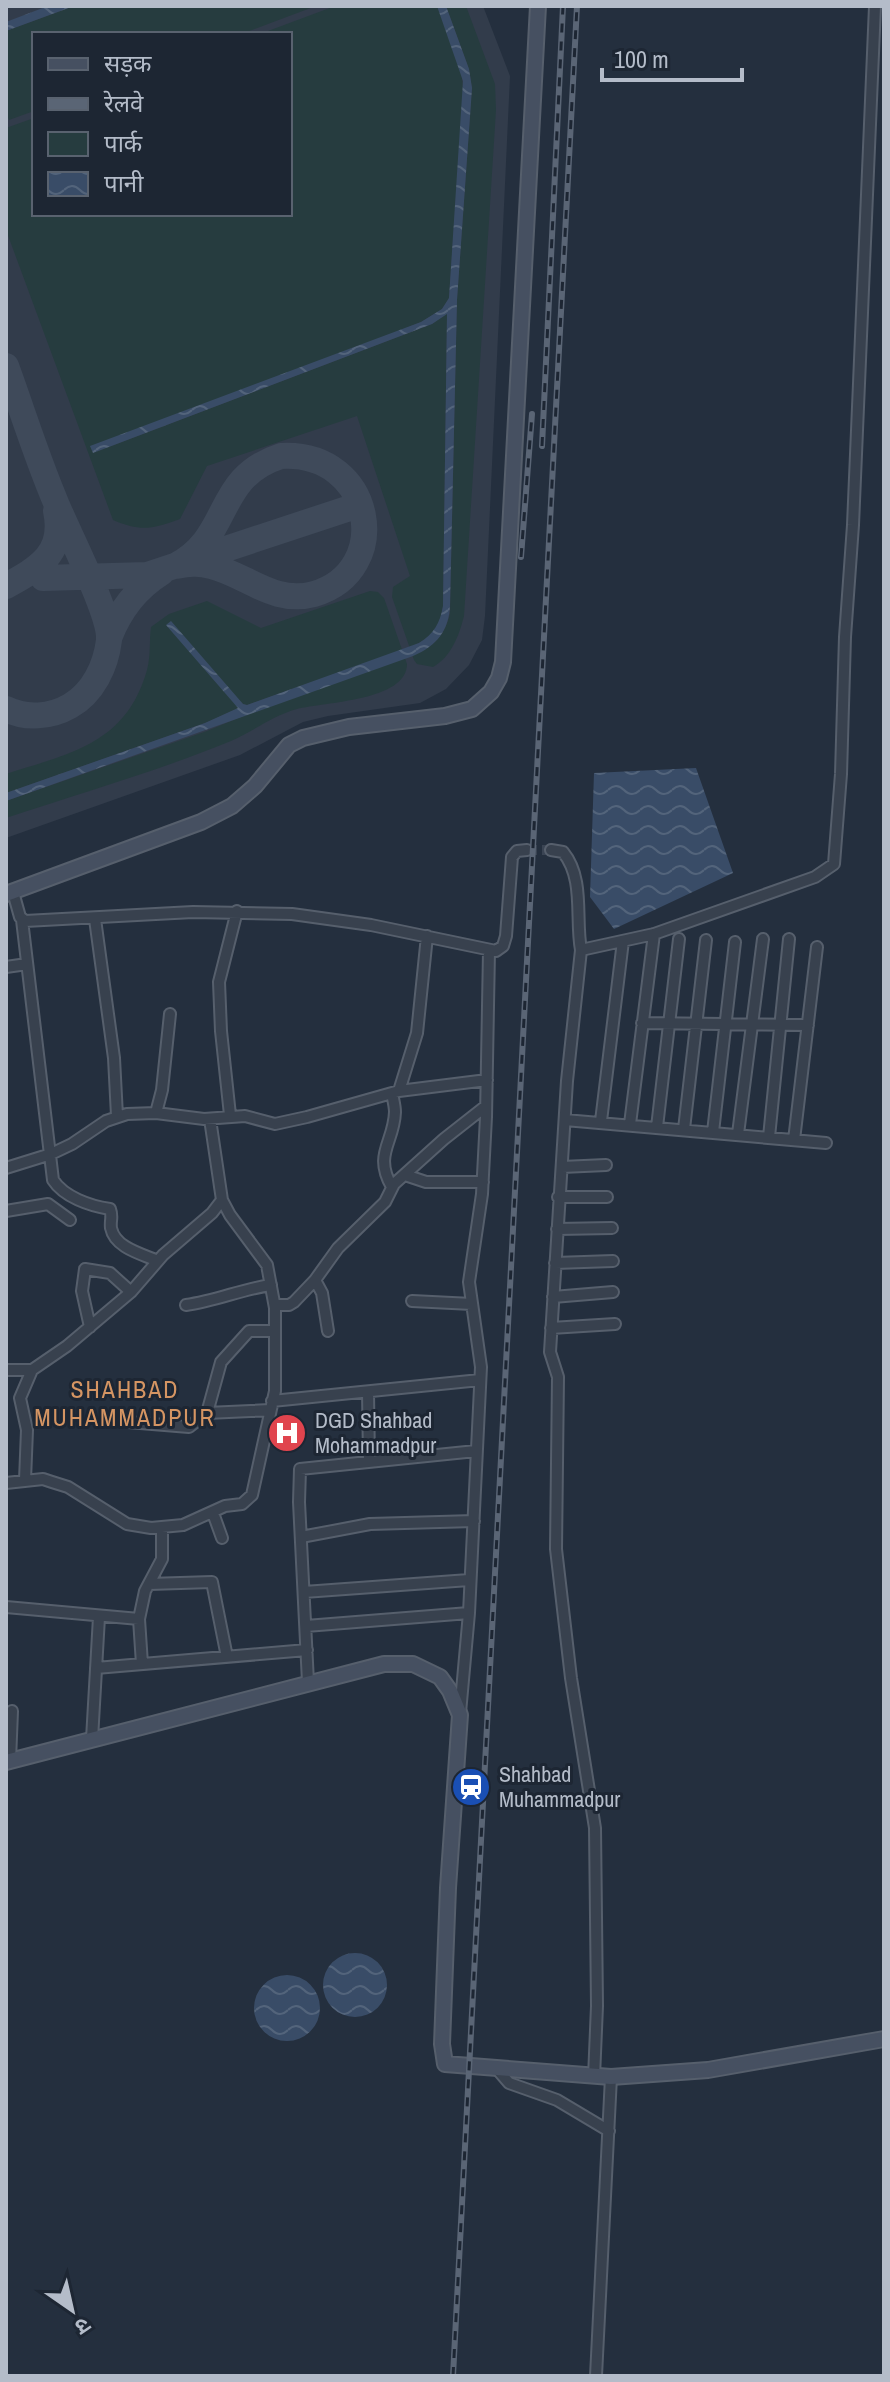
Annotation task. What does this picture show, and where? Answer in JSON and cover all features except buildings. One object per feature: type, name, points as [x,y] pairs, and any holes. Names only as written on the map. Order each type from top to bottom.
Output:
[{"type":"street","points":[[158,1261],[121,1243],[112,1229],[110,1209],[76,1199],[55,1184],[22,920],[10,893],[201,822],[232,806],[255,786],[289,745],[303,738],[349,727],[445,716],[472,709],[491,692],[503,662],[538,6]]},
{"type":"street","points":[[581,950],[654,934],[815,877],[834,864],[853,525],[875,6]]},
{"type":"street","points":[[22,920],[237,911],[313,917],[496,951],[503,946],[506,936],[512,857],[517,851],[527,850]]},
{"type":"street","points":[[551,850],[563,852],[573,864],[581,950],[567,1076],[550,1352],[558,1377],[556,1549],[571,1678],[595,1828],[597,2006],[594,2077]]},
{"type":"street","points":[[230,1115],[219,982],[237,911]]},
{"type":"street","points":[[95,919],[114,1058],[117,1116]]},
{"type":"street","points":[[630,1124],[654,934]]},
{"type":"street","points":[[392,1187],[384,1168],[385,1147],[395,1114],[396,1092],[417,1033],[427,936]]},
{"type":"street","points":[[657,1127],[679,939]]},
{"type":"street","points":[[738,1134],[763,939]]},
{"type":"street","points":[[769,1137],[789,939]]},
{"type":"street","points":[[684,1129],[706,940]]},
{"type":"street","points":[[601,1121],[623,941]]},
{"type":"street","points":[[713,1132],[735,942]]},
{"type":"street","points":[[794,1140],[817,947]]},
{"type":"street","points":[[489,951],[483,1182],[470,1275],[481,1367],[469,1613],[448,1888],[443,2061],[449,2066],[611,2077],[708,2070],[884,2039]]},
{"type":"street","points":[[6,967],[27,964]]},
{"type":"street","points":[[156,1113],[162,1090],[170,1014]]},
{"type":"street","points":[[642,1023],[808,1025]]},
{"type":"street","points":[[6,1168],[51,1154],[117,1116],[156,1113],[210,1119],[230,1115],[275,1124],[396,1092],[487,1080]]},
{"type":"street","points":[[275,1305],[291,1304],[315,1280],[338,1248],[385,1202],[392,1187],[486,1106]]},
{"type":"street","points":[[6,1483],[43,1479],[68,1487],[134,1527],[183,1525],[225,1506],[242,1504],[252,1495],[275,1391],[275,1305],[267,1265],[222,1200],[210,1119]]},
{"type":"street","points":[[565,1126],[601,1121],[826,1143]]},
{"type":"street","points":[[562,1167],[606,1165]]},
{"type":"street","points":[[405,1175],[426,1182],[483,1182]]},
{"type":"street","points":[[558,1197],[607,1197]]},
{"type":"street","points":[[25,1480],[27,1430],[20,1398],[32,1370],[59,1352],[131,1292],[158,1261],[212,1213],[222,1200]]},
{"type":"street","points":[[6,1211],[48,1204],[70,1220]]},
{"type":"street","points":[[557,1229],[612,1228]]},
{"type":"street","points":[[555,1263],[613,1261]]},
{"type":"street","points":[[90,1327],[82,1291],[85,1269],[110,1273],[131,1292]]},
{"type":"street","points":[[315,1280],[322,1293],[328,1331]]},
{"type":"street","points":[[186,1305],[271,1285]]},
{"type":"street","points":[[553,1297],[613,1292]]},
{"type":"street","points":[[412,1301],[472,1304]]},
{"type":"street","points":[[551,1328],[615,1324]]},
{"type":"street","points":[[207,1413],[223,1359],[249,1331],[275,1331]]},
{"type":"street","points":[[6,1370],[32,1370]]},
{"type":"street","points":[[128,1422],[189,1427],[207,1413],[480,1380]]},
{"type":"street","points":[[368,1392],[369,1461]]},
{"type":"street","points":[[308,1682],[301,1467],[476,1451]]},
{"type":"street","points":[[213,1513],[222,1538]]},
{"type":"street","points":[[301,1537],[368,1524],[474,1521]]},
{"type":"street","points":[[142,1664],[139,1619],[149,1584],[162,1559],[162,1528]]},
{"type":"street","points":[[304,1592],[469,1580]]},
{"type":"street","points":[[149,1584],[212,1582],[227,1657]]},
{"type":"street","points":[[6,1607],[139,1619]]},
{"type":"street","points":[[306,1626],[469,1613]]},
{"type":"street","points":[[92,1739],[99,1617]]},
{"type":"street","points":[[96,1668],[307,1650]]},
{"type":"street","points":[[12,1711],[8,1761],[308,1682],[384,1664],[413,1664],[440,1677],[460,1715]]},
{"type":"street","points":[[497,2069],[509,2083],[557,2100],[609,2131]]},
{"type":"street","points":[[596,2376],[611,2077]]},
{"type":"shaded area","points":[[6,6],[483,6],[510,76],[482,640],[469,665],[446,689],[420,703],[303,722],[240,755],[6,838]]},
{"type":"green space","points":[[74,6],[316,6],[246,32],[32,32],[32,112],[9,120],[6,112],[6,31]]},
{"type":"green space","points":[[335,6],[437,6],[458,60],[463,83],[449,298],[442,309],[421,322],[93,453],[432,324],[447,313],[443,606],[440,620],[433,631],[410,647],[413,655],[437,640],[450,614],[457,300],[472,88],[469,69],[446,6],[466,6],[495,84],[496,110],[464,616],[453,645],[445,658],[433,667],[417,664],[414,660],[392,597],[393,587],[410,576],[357,416],[207,466],[180,519],[146,528],[113,520],[6,230],[6,128],[32,119],[32,216],[292,216],[292,32],[265,32]]},
{"type":"green space","points":[[370,591],[378,592],[384,598],[407,664],[403,676],[394,686],[362,698],[288,712],[203,752],[6,818],[6,801],[207,731],[400,651],[247,705],[167,625],[239,708],[205,723],[6,793],[6,774],[93,742],[125,715],[138,695],[147,670],[151,627],[169,614],[207,601],[261,628]]},
{"type":"water","points":[[48,6],[74,6],[6,31],[6,22]]},
{"type":"water","points":[[437,6],[446,6],[469,69],[472,88],[457,300],[450,605],[444,629],[435,642],[413,656],[6,801],[6,793],[205,723],[238,708],[166,625],[171,621],[247,705],[419,643],[436,628],[443,606],[447,314],[432,324],[93,453],[90,446],[421,322],[442,309],[449,298],[463,81]]},
{"type":"water","points":[[696,768],[733,873],[614,929],[590,897],[594,773]]},
{"type":"water","points":[[349,1953],[361,1953],[378,1962],[385,1973],[385,1997],[378,2008],[361,2017],[349,2017],[337,2012],[328,2003],[323,1991],[323,1979],[328,1967],[337,1958]]},
{"type":"water","points":[[287,1975],[300,1978],[310,1985],[317,1995],[320,2008],[317,2021],[310,2031],[300,2038],[287,2041],[274,2038],[264,2031],[257,2021],[254,2008],[257,1995],[264,1985],[274,1978]]},
{"type":"taxiway","points":[[6,366],[47,482],[103,611],[109,640],[97,678],[85,694],[70,706],[55,713],[38,715],[6,709]]},
{"type":"taxiway","points":[[281,456],[313,460],[337,472],[354,491],[363,514],[364,539],[356,562],[339,581],[314,594],[286,596],[211,566],[175,566],[193,554],[206,539],[244,478],[259,466],[281,456]]},
{"type":"taxiway","points":[[43,578],[147,575],[356,506]]},
{"type":"taxiway","points":[[6,586],[47,558],[57,538],[56,511]]},
{"type":"taxiway","points":[[109,638],[130,601],[161,573]]},
{"type":"tunnel","points":[[527,850],[551,850]]},
{"type":"railway","points":[[542,446],[563,6]]},
{"type":"railway","points":[[453,2376],[577,6]]},
{"type":"railway","points":[[521,557],[532,414]]},
{"type":"place","name":"DGD Shahbad Mohammadpur","points":[[287,1433]]},
{"type":"place","name":"Shahbad Muhammadpur","points":[[471,1787]]},
{"type":"district","name":"SHAHBAD MUHAMMADPUR","points":[[125,1404]]}]
